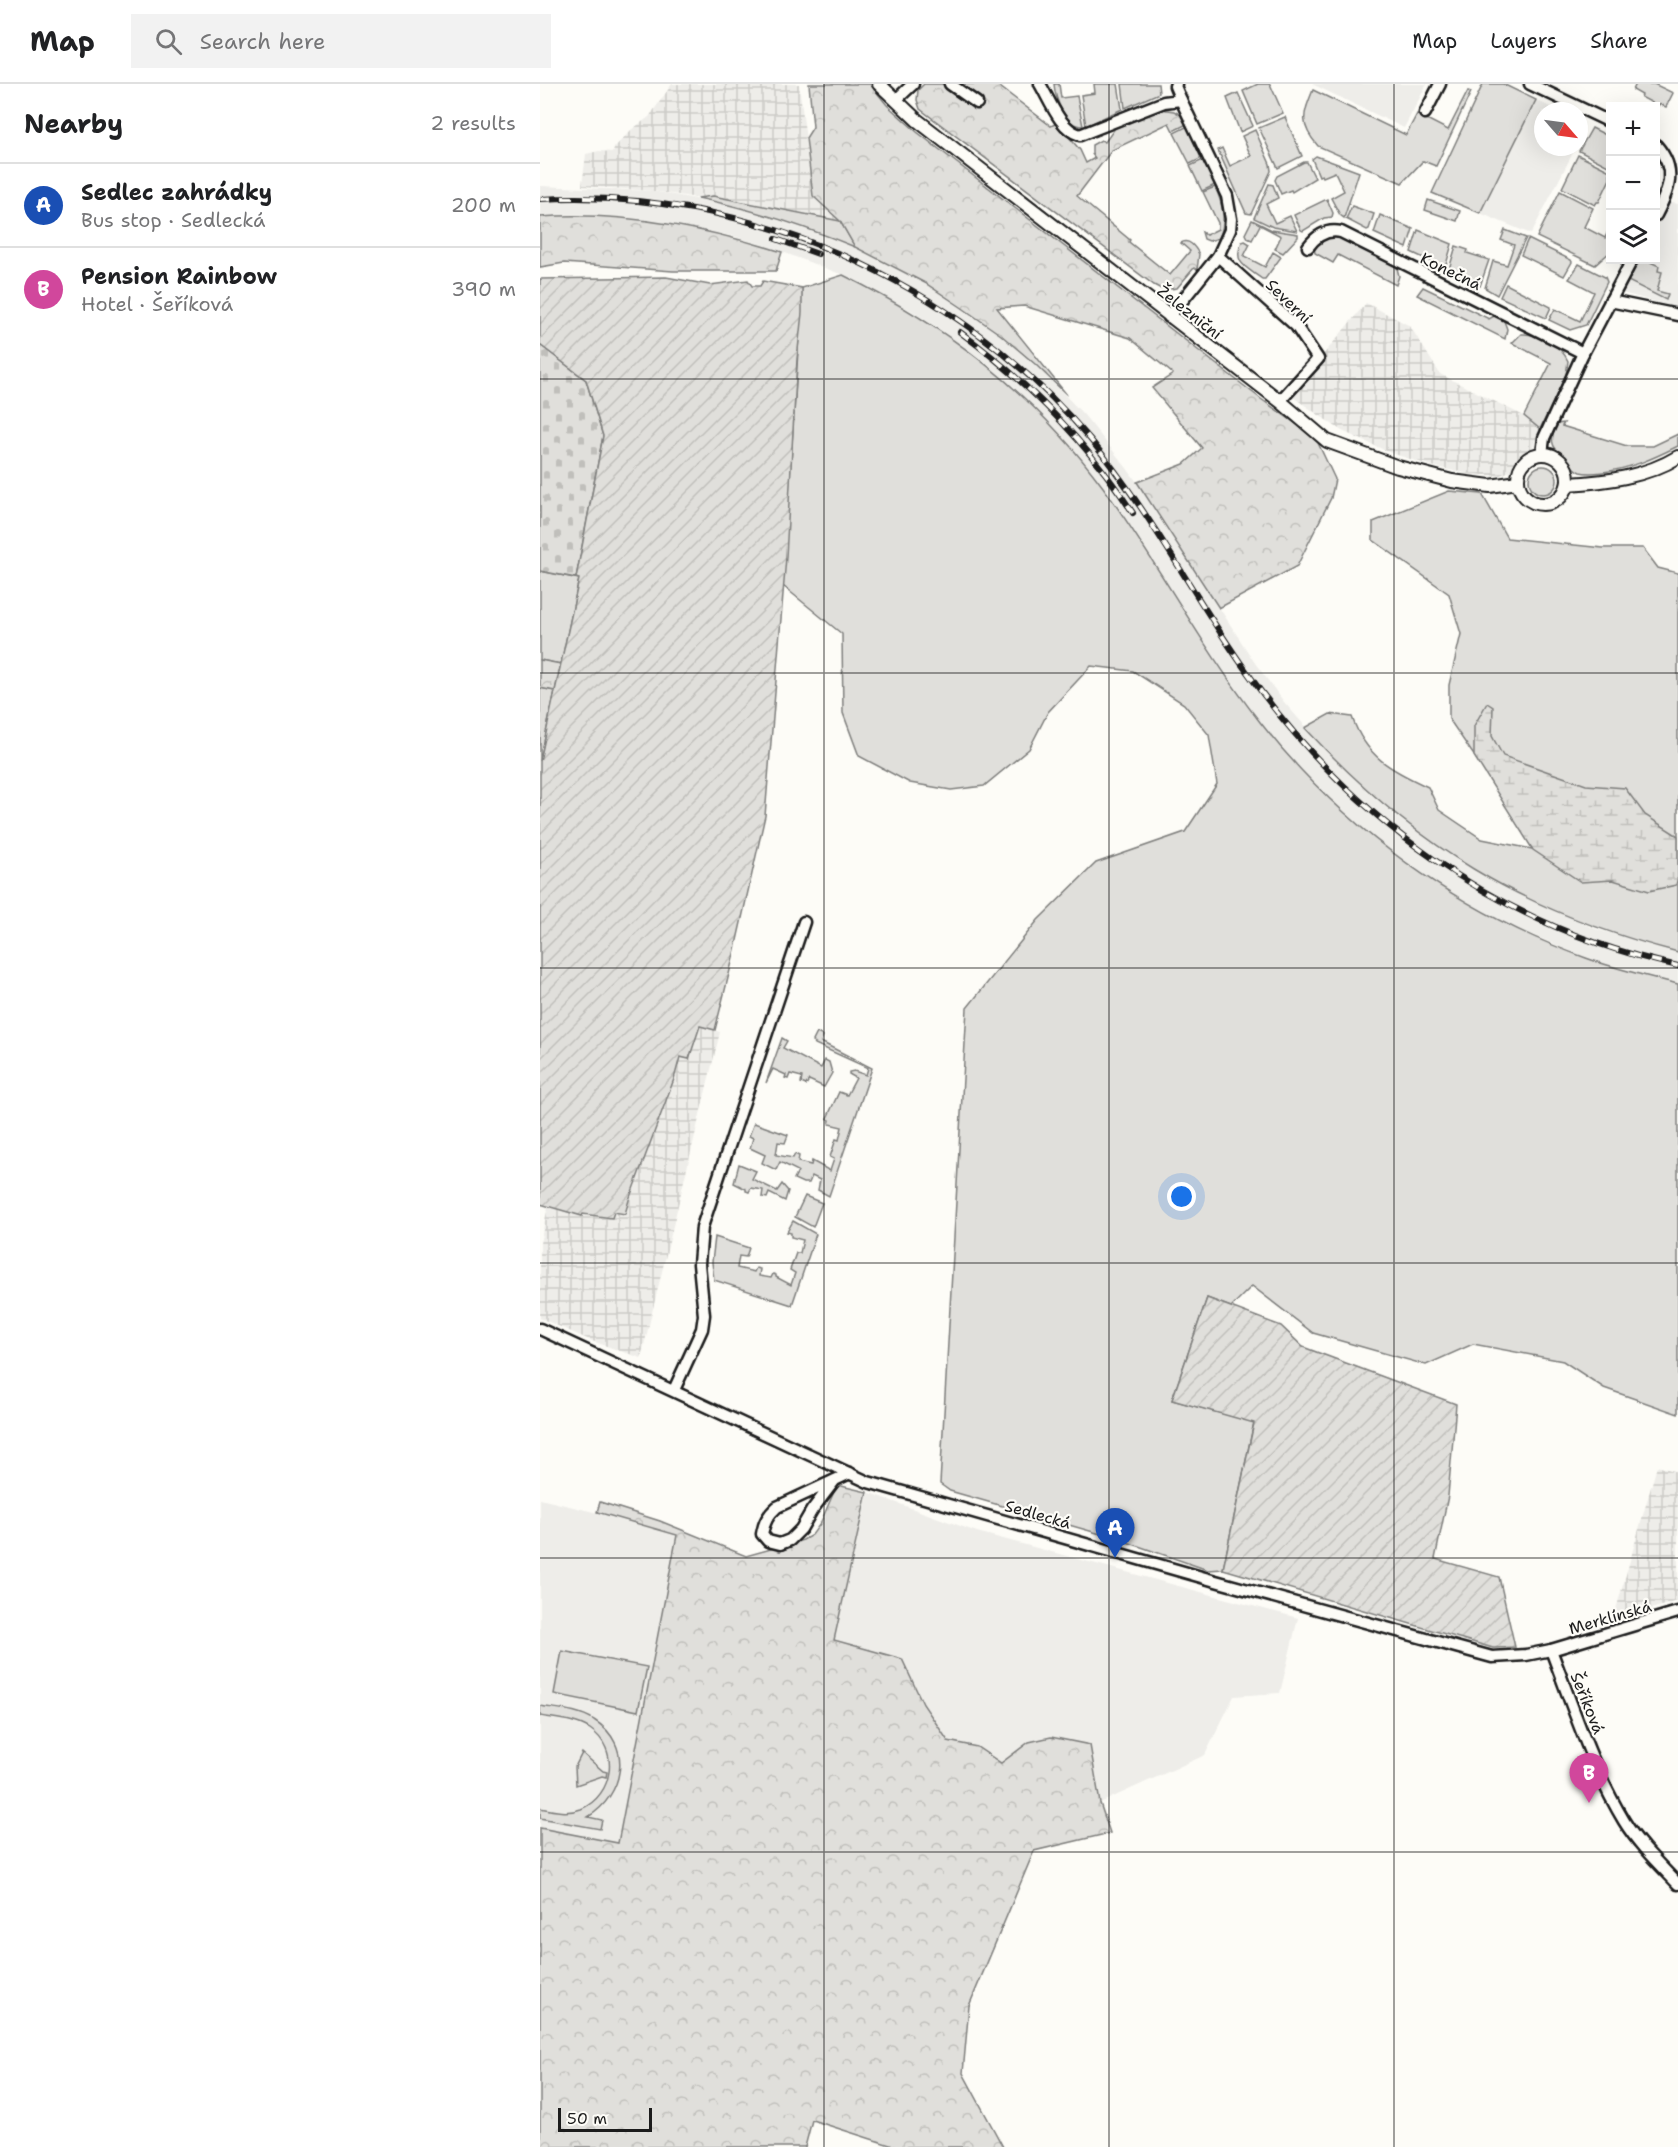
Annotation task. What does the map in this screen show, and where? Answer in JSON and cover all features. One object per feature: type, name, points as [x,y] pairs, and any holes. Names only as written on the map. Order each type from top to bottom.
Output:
[{"type":"street","name":"Železniční","points":[[879,84],[917,120],[1280,401],[1327,441],[1398,467],[1452,481],[1490,486],[1518,482]]},
{"type":"street","points":[[896,100],[913,84]]},
{"type":"street","points":[[950,84],[977,103]]},
{"type":"street","points":[[1040,84],[1066,127],[1080,135],[1164,102],[1181,100]]},
{"type":"street","points":[[1169,317],[1218,256],[1230,230],[1231,210],[1227,196],[1175,87],[1176,84]]},
{"type":"street","points":[[1425,113],[1440,84]]},
{"type":"street","points":[[1530,84],[1606,120]]},
{"type":"street","points":[[1658,210],[1668,191],[1670,180],[1668,163],[1660,152]]},
{"type":"street","name":"Konečná","points":[[1308,247],[1313,239],[1322,234],[1335,230],[1341,232],[1583,353]]},
{"type":"street","name":"Severní","points":[[1218,256],[1296,326],[1318,359],[1280,401]]},
{"type":"street","points":[[1542,454],[1544,438],[1583,353],[1630,264]]},
{"type":"street","points":[[1610,301],[1678,315]]},
{"type":"street","points":[[1542,454],[1550,455],[1561,461],[1567,472],[1568,484],[1562,496],[1557,500],[1537,504],[1526,497],[1518,482],[1524,463],[1542,454]]},
{"type":"street","points":[[1568,484],[1603,482],[1637,474],[1678,457]]},
{"type":"street","points":[[674,1390],[702,1329],[704,1315],[699,1263],[702,1227],[804,922]]},
{"type":"street","name":"Sedlecká","points":[[540,1329],[868,1482],[1492,1657],[1526,1656],[1551,1650]]},
{"type":"street","points":[[835,1480],[790,1540],[780,1544],[768,1541],[762,1534],[768,1515],[777,1506],[850,1473]]},
{"type":"street","name":"Merklínská","points":[[1551,1650],[1678,1612]]},
{"type":"street","name":"Šeříková","points":[[1551,1650],[1608,1793],[1624,1822],[1644,1848],[1678,1884]]},
{"type":"shaded area","points":[[672,84],[799,84],[813,196],[840,221],[713,196],[698,198],[652,191],[582,186],[586,154],[599,151],[614,152],[613,149],[631,130],[649,117]]},
{"type":"shaded area","points":[[1312,84],[1427,84],[1404,128]]},
{"type":"shaded area","points":[[1534,104],[1534,156],[1571,156],[1531,234],[1480,213]]},
{"type":"shaded area","points":[[540,186],[652,191],[740,207],[781,219],[855,247],[925,283],[1001,335],[1035,364],[1084,415],[1126,467],[1255,663],[1284,702],[1332,757],[1366,790],[1397,817],[1457,860],[1519,895],[1596,929],[1678,952],[1678,984],[1586,958],[1505,923],[1440,886],[1346,815],[1309,778],[1260,722],[1230,681],[1121,514],[1061,435],[1014,387],[944,332],[910,310],[843,275],[772,248],[732,236],[692,228],[540,217]]},
{"type":"shaded area","points":[[1668,202],[1678,204],[1678,308],[1622,293],[1637,264],[1660,264],[1660,218]]},
{"type":"shaded area","points":[[1366,303],[1410,326],[1440,374],[1524,416],[1540,429],[1532,449],[1510,471],[1498,476],[1469,474],[1435,467],[1391,453],[1342,431],[1290,395]]},
{"type":"shaded area","points":[[700,1026],[720,1032],[641,1358],[592,1341],[540,1318],[540,1243],[548,1207],[582,1216],[583,1214],[612,1218],[613,1212],[630,1200],[680,1056],[689,1059]]},
{"type":"shaded area","points":[[1657,1466],[1678,1472],[1678,1601],[1613,1620]]},
{"type":"shaded area","points":[[867,1492],[977,1532],[1298,1618],[1280,1693],[1234,1696],[1205,1755],[1100,1803],[1090,1745],[1051,1737],[1029,1742],[1001,1763],[977,1747],[949,1741],[923,1704],[902,1659],[834,1640]]},
{"type":"shaded area","points":[[540,1499],[627,1520],[677,1535],[618,1843],[540,1828]]},
{"type":"green space","points":[[809,84],[870,84],[887,105],[917,132],[1261,399],[1309,433],[1318,443],[1335,479],[1331,498],[1297,566],[1219,608],[1137,482],[1184,464],[1202,448],[1152,388],[1173,374],[1130,338],[1024,306],[997,308],[1067,395],[1001,335],[961,307],[925,283],[855,247],[840,221],[813,196],[806,138],[813,127]]},
{"type":"green space","points":[[924,84],[944,84],[977,109],[982,100],[961,84],[996,84],[1051,126],[1057,123],[1080,150],[1086,163],[1095,158],[1092,154],[1092,145],[1101,140],[1105,142],[1115,128],[1160,109],[1174,111],[1181,115],[1187,124],[1173,131],[1169,123],[1112,150],[1077,196],[1170,275],[1190,251],[1181,243],[1189,242],[1199,254],[1197,270],[1194,268],[1177,288],[1163,290],[1154,285],[920,109],[917,100],[918,90]]},
{"type":"green space","points":[[1054,84],[1059,84],[1061,98],[1077,96],[1083,126],[1071,122],[1066,117],[1056,97]]},
{"type":"green space","points":[[1094,84],[1118,84],[1122,109],[1086,126],[1081,95],[1095,93]]},
{"type":"green space","points":[[1122,84],[1158,84],[1159,93],[1125,108]]},
{"type":"green space","points":[[1258,84],[1270,84],[1283,113],[1257,124],[1243,91]]},
{"type":"green space","points":[[1483,84],[1503,84],[1536,100],[1480,213],[1432,193]]},
{"type":"green space","points":[[1636,84],[1654,84],[1673,93],[1666,107],[1660,104],[1660,102],[1650,102],[1633,90]]},
{"type":"green space","points":[[1313,90],[1406,135],[1417,114],[1448,130],[1468,91],[1471,92],[1436,166],[1423,161],[1402,183],[1318,146],[1305,125],[1305,113]]},
{"type":"green space","points":[[1238,93],[1253,126],[1240,132],[1227,98]]},
{"type":"green space","points":[[1285,117],[1302,156],[1278,168],[1259,128]]},
{"type":"green space","points":[[1188,126],[1202,158],[1190,164],[1174,133]]},
{"type":"green space","points":[[1592,128],[1606,135],[1606,165],[1588,156],[1588,135]]},
{"type":"green space","points":[[1255,130],[1271,171],[1251,214],[1246,213],[1218,150],[1222,148],[1230,166],[1251,156],[1242,136]]},
{"type":"green space","points":[[1316,156],[1359,172],[1344,218],[1331,198],[1344,191],[1335,172],[1323,177],[1319,176],[1312,159]]},
{"type":"green space","points":[[1578,156],[1606,169],[1606,187],[1599,202],[1595,205],[1562,188]]},
{"type":"green space","points":[[1203,160],[1215,185],[1202,191],[1190,166]]},
{"type":"green space","points":[[1307,162],[1315,178],[1292,192],[1291,190],[1281,194],[1275,180],[1277,176]]},
{"type":"green space","points":[[1269,184],[1273,185],[1278,198],[1266,204],[1275,223],[1290,216],[1297,231],[1273,227],[1254,218]]},
{"type":"green space","points":[[1215,187],[1222,206],[1223,225],[1219,238],[1209,241],[1204,239],[1202,232],[1206,235],[1218,229],[1218,223],[1203,192]]},
{"type":"green space","points":[[1560,191],[1593,208],[1584,227],[1605,238],[1606,236],[1606,255],[1595,265],[1537,237]]},
{"type":"green space","points":[[713,196],[840,221],[855,247],[778,219],[698,198]]},
{"type":"green space","points":[[1327,199],[1333,213],[1332,217],[1324,218],[1303,231],[1301,230],[1294,215]]},
{"type":"green space","points":[[1428,200],[1460,211],[1457,221],[1425,210]]},
{"type":"green space","points":[[1352,206],[1374,214],[1369,229],[1346,219]]},
{"type":"green space","points":[[1380,215],[1413,229],[1407,248],[1374,233]]},
{"type":"green space","points":[[540,217],[601,217],[662,223],[753,243],[782,252],[776,271],[673,271],[564,263],[540,267]]},
{"type":"green space","points":[[1252,220],[1272,230],[1298,234],[1298,237],[1283,253],[1275,249],[1281,236],[1260,225],[1252,240],[1247,238],[1245,234]]},
{"type":"green space","points":[[1418,230],[1452,244],[1445,268],[1411,252]]},
{"type":"green space","points":[[1505,230],[1526,238],[1497,295],[1485,288],[1493,261],[1507,265],[1514,245],[1501,240]]},
{"type":"green space","points":[[1337,235],[1396,264],[1399,276],[1396,285],[1338,255],[1333,263],[1315,253],[1318,242]]},
{"type":"green space","points":[[1528,239],[1571,260],[1564,276],[1521,255]]},
{"type":"green space","points":[[1245,241],[1250,244],[1244,256],[1265,267],[1273,252],[1281,257],[1265,279],[1242,264],[1239,249]]},
{"type":"green space","points":[[1456,246],[1468,250],[1467,253],[1489,260],[1480,286],[1450,271]]},
{"type":"green space","points":[[1579,264],[1605,277],[1607,282],[1586,325],[1570,330],[1549,320],[1555,309],[1580,321],[1594,292],[1569,279]]},
{"type":"green space","points":[[1637,264],[1659,266],[1658,271],[1662,272],[1657,291],[1668,294],[1666,300],[1628,281]]},
{"type":"green space","points":[[843,275],[881,295],[953,340],[1018,392],[1048,421],[1103,487],[1143,545],[1219,665],[1260,722],[1328,798],[1366,832],[1406,863],[1493,917],[1586,958],[1678,984],[1678,1414],[1604,1388],[1563,1361],[1473,1344],[1426,1365],[1313,1333],[1252,1286],[1231,1307],[1207,1298],[1172,1400],[1254,1422],[1223,1569],[1208,1570],[1118,1539],[950,1491],[940,1484],[967,1008],[1038,920],[1096,863],[1185,832],[1217,784],[1209,735],[1184,704],[1133,671],[1091,666],[1048,712],[1029,749],[984,786],[951,790],[910,783],[859,756],[843,713],[842,634],[783,586],[802,288]]},
{"type":"green space","points":[[666,277],[710,285],[748,280],[752,286],[760,286],[763,281],[802,288],[786,557],[765,816],[715,1030],[700,1026],[689,1059],[680,1057],[625,1214],[614,1212],[612,1218],[583,1214],[582,1216],[540,1204],[540,761],[579,579],[576,578],[603,436],[586,380],[540,345],[540,279]]},
{"type":"green space","points":[[1506,284],[1551,307],[1546,318],[1500,297]]},
{"type":"green space","points":[[1423,287],[1489,319],[1496,315],[1504,321],[1507,329],[1505,339],[1417,295]]},
{"type":"green space","points":[[1521,334],[1535,336],[1555,345],[1568,361],[1566,375],[1540,429],[1524,416],[1551,363],[1512,343]]},
{"type":"green space","points":[[540,345],[586,380],[603,436],[576,578],[540,571]]},
{"type":"green space","points":[[1564,423],[1562,426],[1627,446],[1653,446],[1678,434],[1678,446],[1623,468],[1583,473],[1575,469],[1552,442],[1557,424]]},
{"type":"green space","points":[[1543,466],[1553,470],[1557,480],[1553,490],[1543,494],[1533,490],[1529,480],[1533,470]]},
{"type":"green space","points":[[1449,491],[1482,494],[1507,538],[1603,548],[1643,548],[1658,568],[1678,573],[1678,952],[1622,936],[1569,917],[1520,895],[1474,869],[1430,840],[1387,807],[1346,770],[1305,728],[1330,714],[1352,717],[1372,752],[1402,775],[1428,787],[1439,810],[1482,839],[1532,849],[1525,830],[1449,719],[1449,685],[1461,634],[1449,594],[1373,540],[1373,522]]},
{"type":"green space","points":[[540,571],[579,579],[561,664],[540,660]]},
{"type":"green space","points":[[540,660],[561,664],[555,691],[540,688]]},
{"type":"green space","points":[[540,688],[555,691],[540,761]]},
{"type":"green space","points":[[1487,703],[1493,707],[1492,736],[1503,756],[1586,785],[1625,788],[1645,815],[1678,836],[1676,885],[1649,891],[1613,880],[1581,882],[1533,850],[1474,756],[1474,726]]},
{"type":"green space","points":[[817,1033],[823,1036],[821,1042],[872,1068],[829,1196],[818,1190],[820,1180],[812,1176],[809,1183],[803,1183],[794,1179],[798,1171],[780,1162],[776,1170],[762,1163],[765,1155],[750,1148],[753,1138],[749,1136],[754,1123],[788,1135],[785,1143],[778,1142],[776,1155],[793,1158],[795,1154],[799,1156],[798,1162],[811,1165],[812,1161],[830,1171],[834,1159],[830,1157],[836,1139],[839,1140],[842,1127],[829,1124],[830,1120],[827,1118],[839,1092],[847,1095],[856,1078],[849,1072],[854,1071],[866,1075],[868,1068],[815,1044],[813,1041]]},
{"type":"green space","points":[[782,1038],[787,1041],[783,1048],[821,1068],[825,1060],[829,1062],[832,1073],[824,1087],[809,1080],[806,1085],[801,1083],[802,1077],[790,1074],[788,1079],[785,1078],[786,1075],[773,1069],[766,1083]]},
{"type":"green space","points":[[739,1164],[756,1171],[752,1179],[777,1191],[782,1184],[788,1191],[785,1201],[769,1193],[767,1198],[762,1197],[763,1190],[751,1188],[749,1192],[734,1183]]},
{"type":"green space","points":[[805,1196],[822,1203],[813,1227],[795,1217]]},
{"type":"green space","points":[[793,1221],[816,1234],[792,1305],[714,1280],[712,1262],[715,1237],[749,1248],[746,1257],[739,1256],[737,1268],[754,1272],[756,1268],[760,1269],[759,1276],[771,1278],[773,1274],[791,1285],[795,1273],[790,1270],[796,1253],[800,1253],[803,1240],[791,1237],[791,1233],[787,1232]]},
{"type":"green space","points":[[1207,1298],[1281,1326],[1303,1347],[1456,1404],[1448,1496],[1435,1559],[1499,1577],[1515,1647],[1493,1648],[1223,1569],[1254,1423],[1172,1400]]},
{"type":"green space","points":[[837,1485],[867,1492],[834,1640],[902,1659],[923,1704],[948,1741],[977,1747],[1001,1763],[1029,1742],[1051,1737],[1090,1745],[1100,1803],[1110,1833],[1034,1851],[969,2006],[963,2073],[1003,2147],[896,2147],[812,2120],[805,2147],[540,2147],[540,1828],[618,1843],[677,1535],[597,1512],[600,1502],[660,1521],[746,1556],[803,1540],[812,1535],[820,1524]]},
{"type":"green space","points":[[562,1651],[647,1667],[638,1711],[554,1694]]},
{"type":"green space","points":[[540,1706],[582,1714],[607,1730],[615,1743],[620,1770],[616,1783],[610,1796],[588,1817],[602,1820],[600,1829],[540,1818],[540,1808],[571,1811],[581,1809],[592,1802],[601,1793],[606,1783],[609,1759],[600,1738],[590,1729],[566,1720],[540,1716]]},
{"type":"green space","points":[[582,1753],[607,1772],[606,1777],[602,1776],[576,1785],[575,1767]]},
{"type":"railway","points":[[540,199],[618,199],[695,209],[770,228],[843,255],[912,290],[977,333],[1037,383],[1090,439],[1152,524],[1247,672],[1288,725],[1333,775],[1382,820],[1435,860],[1491,895],[1550,925],[1613,948],[1678,966]]},
{"type":"railway","points":[[776,239],[818,254]]},
{"type":"railway","points":[[960,332],[1009,371],[1055,415],[1096,462],[1133,513]]},
{"type":"place","name":"Sedlec zahrádky","points":[[1115,1558]]},
{"type":"place","name":"Pension Rainbow","points":[[1589,1803]]}]
